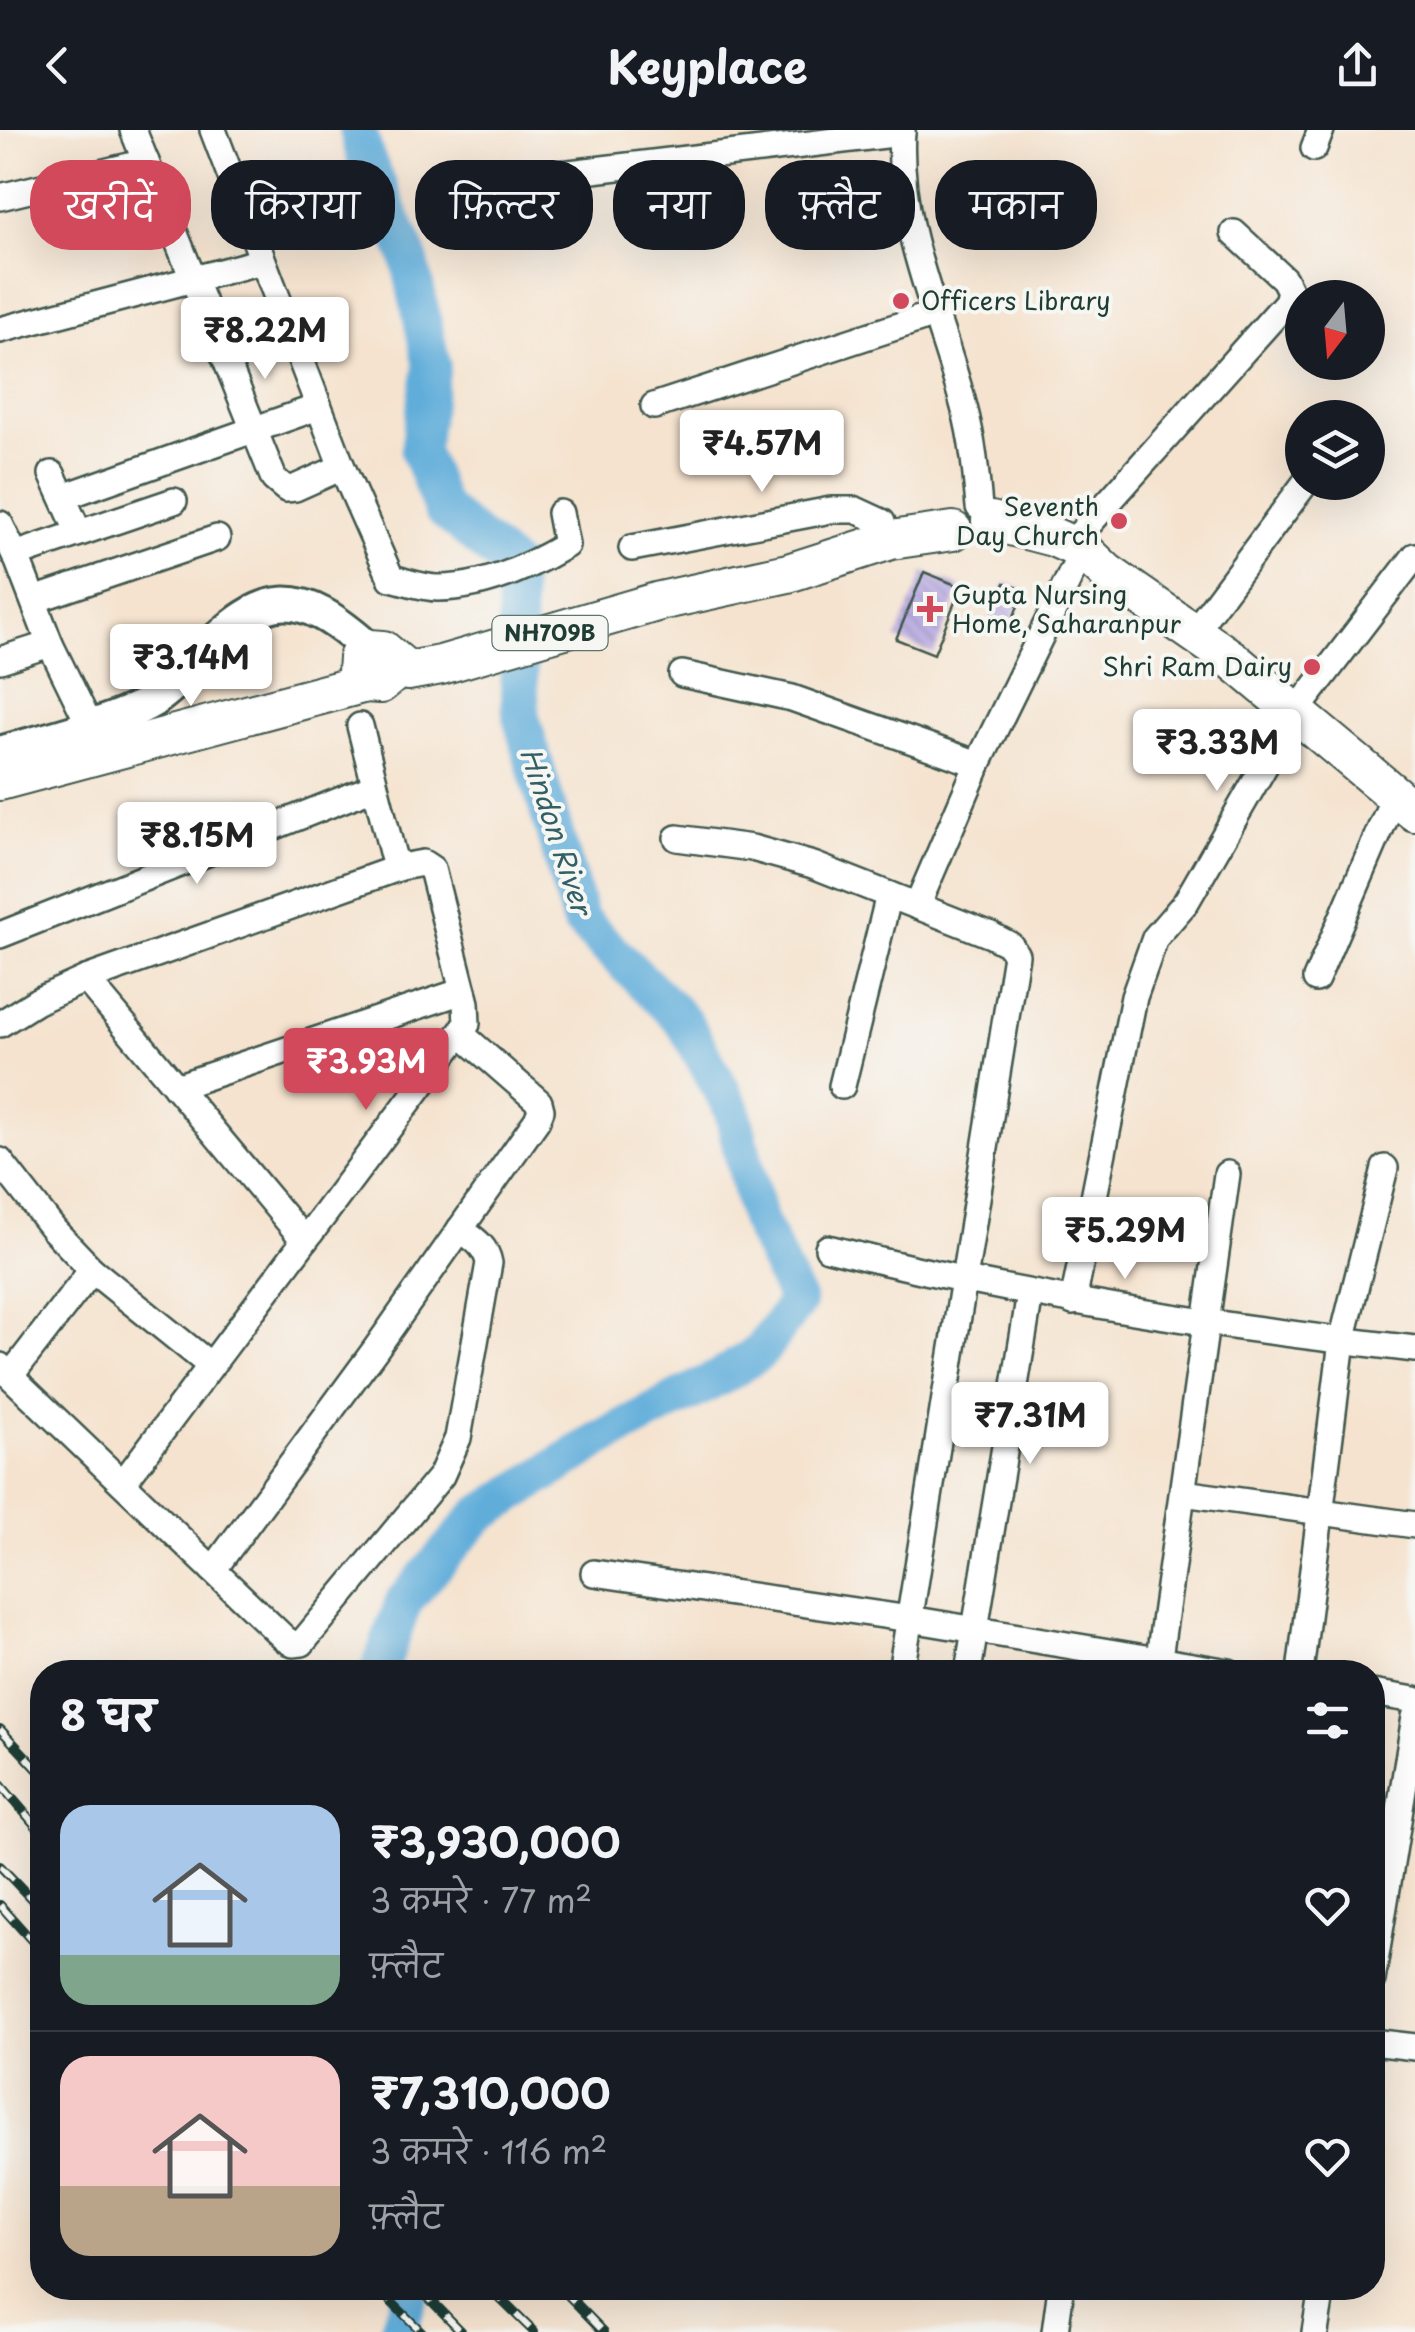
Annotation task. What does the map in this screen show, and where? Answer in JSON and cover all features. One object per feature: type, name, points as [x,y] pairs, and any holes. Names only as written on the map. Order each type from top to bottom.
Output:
[{"type":"highway","name":"NH709B","points":[[734,584],[771,562],[882,522],[972,522],[1084,560],[1194,632],[1405,803]]},
{"type":"highway","name":"NH709B","points":[[0,781],[376,664],[408,670],[441,665],[660,601],[788,573],[892,540],[972,522]]},
{"type":"main road","points":[[0,753],[90,726],[156,698],[242,616],[274,604],[302,602],[327,614],[376,664]]},
{"type":"street","points":[[133,130],[145,160]]},
{"type":"street","points":[[213,130],[318,407],[390,578],[436,588],[483,581],[535,563],[566,545],[560,513]]},
{"type":"street","points":[[593,170],[902,132],[906,218],[965,410],[972,522]]},
{"type":"street","points":[[0,197],[30,190]]},
{"type":"street","points":[[917,906],[978,764],[1084,560],[1286,302],[1290,291],[1284,278],[1234,233]]},
{"type":"street","points":[[181,250],[274,479],[286,488],[295,488],[342,466]]},
{"type":"street","points":[[0,330],[262,260]]},
{"type":"street","points":[[654,406],[935,314]]},
{"type":"street","points":[[79,534],[58,486],[254,430],[318,407]]},
{"type":"street","points":[[1194,632],[1293,500]]},
{"type":"street","points":[[11,561],[174,501]]},
{"type":"street","points":[[632,548],[831,510],[856,510],[882,522]]},
{"type":"street","points":[[0,524],[11,561],[34,600],[50,644],[90,726]]},
{"type":"street","points":[[34,600],[217,538]]},
{"type":"street","points":[[1073,1302],[1134,997],[1156,938],[1186,902],[1295,713],[1415,556]]},
{"type":"street","points":[[0,660],[50,644]]},
{"type":"street","points":[[682,674],[805,702],[978,764]]},
{"type":"street","points":[[360,726],[393,856],[401,866]]},
{"type":"street","points":[[0,935],[374,787]]},
{"type":"street","points":[[1316,979],[1405,803]]},
{"type":"street","points":[[677,838],[752,848],[813,865],[991,935],[1010,945],[1016,955],[903,1660]]},
{"type":"street","points":[[0,1024],[37,1001],[86,979],[401,866],[424,863],[432,869],[468,1014],[461,1034],[122,1483]]},
{"type":"street","points":[[842,1086],[889,895]]},
{"type":"street","points":[[86,979],[304,1240]]},
{"type":"street","points":[[176,1086],[463,992]]},
{"type":"street","points":[[213,1570],[537,1120],[541,1110],[532,1095],[461,1034]]},
{"type":"street","points":[[0,1160],[54,1230],[92,1270],[210,1365]]},
{"type":"street","points":[[1301,1660],[1342,1341],[1385,1168]]},
{"type":"street","points":[[1159,1660],[1227,1174]]},
{"type":"street","points":[[92,1270],[5,1370],[285,1639],[293,1644],[302,1643],[441,1476],[458,1438],[489,1264],[487,1252],[460,1229]]},
{"type":"street","points":[[828,1248],[964,1282],[1073,1302],[1415,1349]]},
{"type":"street","points":[[970,1660],[1030,1294]]},
{"type":"street","points":[[1183,1493],[1415,1525]]},
{"type":"street","points":[[594,1574],[910,1619],[1124,1660]]},
{"type":"street","points":[[1385,1696],[1415,1700]]},
{"type":"street","points":[[1385,1900],[1415,1717]]},
{"type":"street","points":[[1385,2044],[1415,2048]]},
{"type":"street","points":[[1055,2332],[1059,2300]]},
{"type":"street","points":[[1315,2332],[1320,2300]]},
{"type":"building","points":[[924,572],[961,587],[934,654],[896,639]]},
{"type":"building","points":[[1005,583],[1024,590],[1011,624],[991,617]]},
{"type":"waterway","name":"Hindon River","points":[[358,130],[365,156],[409,257],[432,366],[419,450],[442,509],[514,568],[521,717],[580,920],[684,1022],[732,1109],[758,1219],[797,1302],[760,1352],[599,1440],[478,1516],[404,1601],[383,1660]]},
{"type":"waterway","name":"Hindon River","points":[[398,2332],[408,2300]]},
{"type":"railway","points":[[0,1729],[30,1761]]},
{"type":"railway","points":[[0,1784],[30,1819]]},
{"type":"railway","points":[[0,1866],[30,1897]]},
{"type":"railway","points":[[0,1905],[30,1939]]},
{"type":"railway","points":[[389,2300],[422,2332]]},
{"type":"railway","points":[[431,2300],[462,2332]]},
{"type":"railway","points":[[501,2300],[534,2332]]},
{"type":"railway","points":[[573,2300],[604,2332]]},
{"type":"place","name":"Officers Library","points":[[901,301]]},
{"type":"place","name":"Seventh Day Church","points":[[1119,521]]},
{"type":"place","name":"Gupta Nursing Home, Saharanpur","points":[[930,609]]},
{"type":"place","name":"Shri Ram Dairy","points":[[1312,667]]}]
